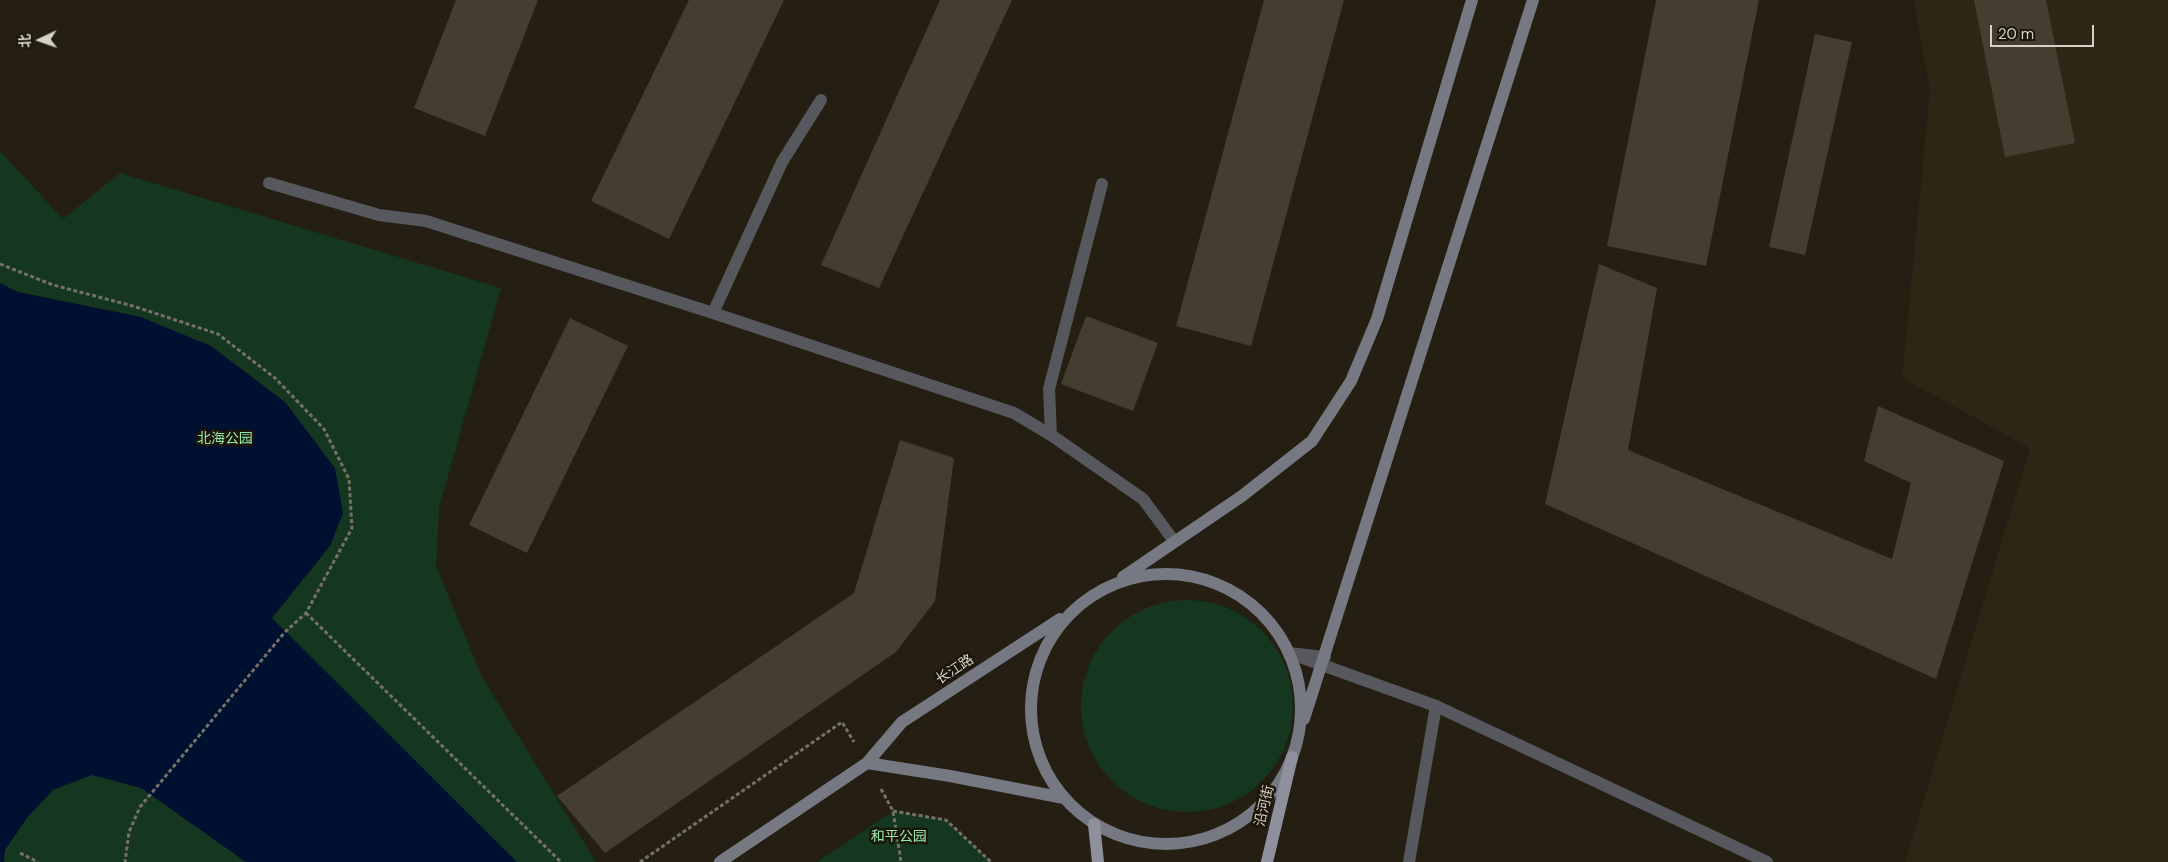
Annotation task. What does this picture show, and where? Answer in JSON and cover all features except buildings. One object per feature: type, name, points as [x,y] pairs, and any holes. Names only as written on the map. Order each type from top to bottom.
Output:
[{"type":"main road","points":[[1472,0],[1377,319],[1351,381],[1312,441],[1242,496],[1111,585],[1088,597],[1069,614],[1055,631],[1044,651],[1036,671],[1030,716],[1040,760],[1050,780],[1078,812],[1094,824],[1118,836],[1143,843],[1170,844],[1196,841],[1221,832],[1244,819],[1264,802],[1280,781],[1292,757],[1533,0]]},
{"type":"main road","points":[[1111,585],[1136,576],[1162,573],[1188,575],[1214,582],[1238,594],[1259,610],[1276,630],[1289,653],[1298,678],[1301,705],[1299,731],[1292,757]]},
{"type":"main road","name":"长江路","points":[[720,862],[867,763],[902,722],[1069,614]]},
{"type":"main road","name":"沿河街","points":[[1267,862],[1292,757]]},
{"type":"main road","points":[[867,763],[950,776],[1064,798]]},
{"type":"main road","points":[[1094,824],[1098,862]]},
{"type":"street","points":[[713,312],[782,162],[821,100]]},
{"type":"street","points":[[269,183],[379,215],[426,221],[713,312],[1014,413],[1051,435],[1143,499],[1174,542]]},
{"type":"street","points":[[1051,435],[1049,388],[1102,184]]},
{"type":"street","points":[[1289,653],[1323,661],[1436,706],[1767,862]]},
{"type":"street","points":[[1409,862],[1436,706]]},
{"type":"path","points":[[0,264],[53,284],[133,306],[218,334],[275,378],[324,430],[349,479],[352,528],[306,613],[285,632],[151,796],[140,806],[129,832],[125,862]]},
{"type":"path","points":[[306,613],[561,862]]},
{"type":"path","points":[[640,862],[842,722],[867,763],[892,811],[901,862]]},
{"type":"path","points":[[892,811],[946,820],[991,862]]},
{"type":"path","points":[[20,853],[38,862]]},
{"type":"shaded area","points":[[1914,0],[2168,0],[2168,862],[1905,862],[2030,448],[1902,378],[1930,92]]},
{"type":"green space","name":"北海公园","points":[[0,151],[63,219],[120,173],[501,288],[439,508],[436,566],[482,677],[596,862],[0,862]]},
{"type":"green space","points":[[1177,600],[1197,600],[1218,604],[1237,612],[1262,631],[1275,647],[1285,665],[1291,685],[1293,706],[1291,727],[1285,747],[1275,765],[1262,781],[1237,800],[1218,808],[1197,812],[1177,812],[1156,808],[1137,800],[1120,788],[1105,773],[1093,756],[1085,737],[1081,716],[1081,696],[1085,675],[1093,656],[1105,639],[1120,624],[1137,612],[1156,604]]},
{"type":"green space","name":"和平公园","points":[[893,811],[946,820],[991,862],[817,862]]},
{"type":"water","points":[[0,283],[18,292],[141,317],[211,346],[285,402],[335,468],[343,513],[330,546],[272,618],[517,862],[246,862],[141,788],[92,775],[53,790],[27,818],[5,850],[4,862],[0,862]]}]
